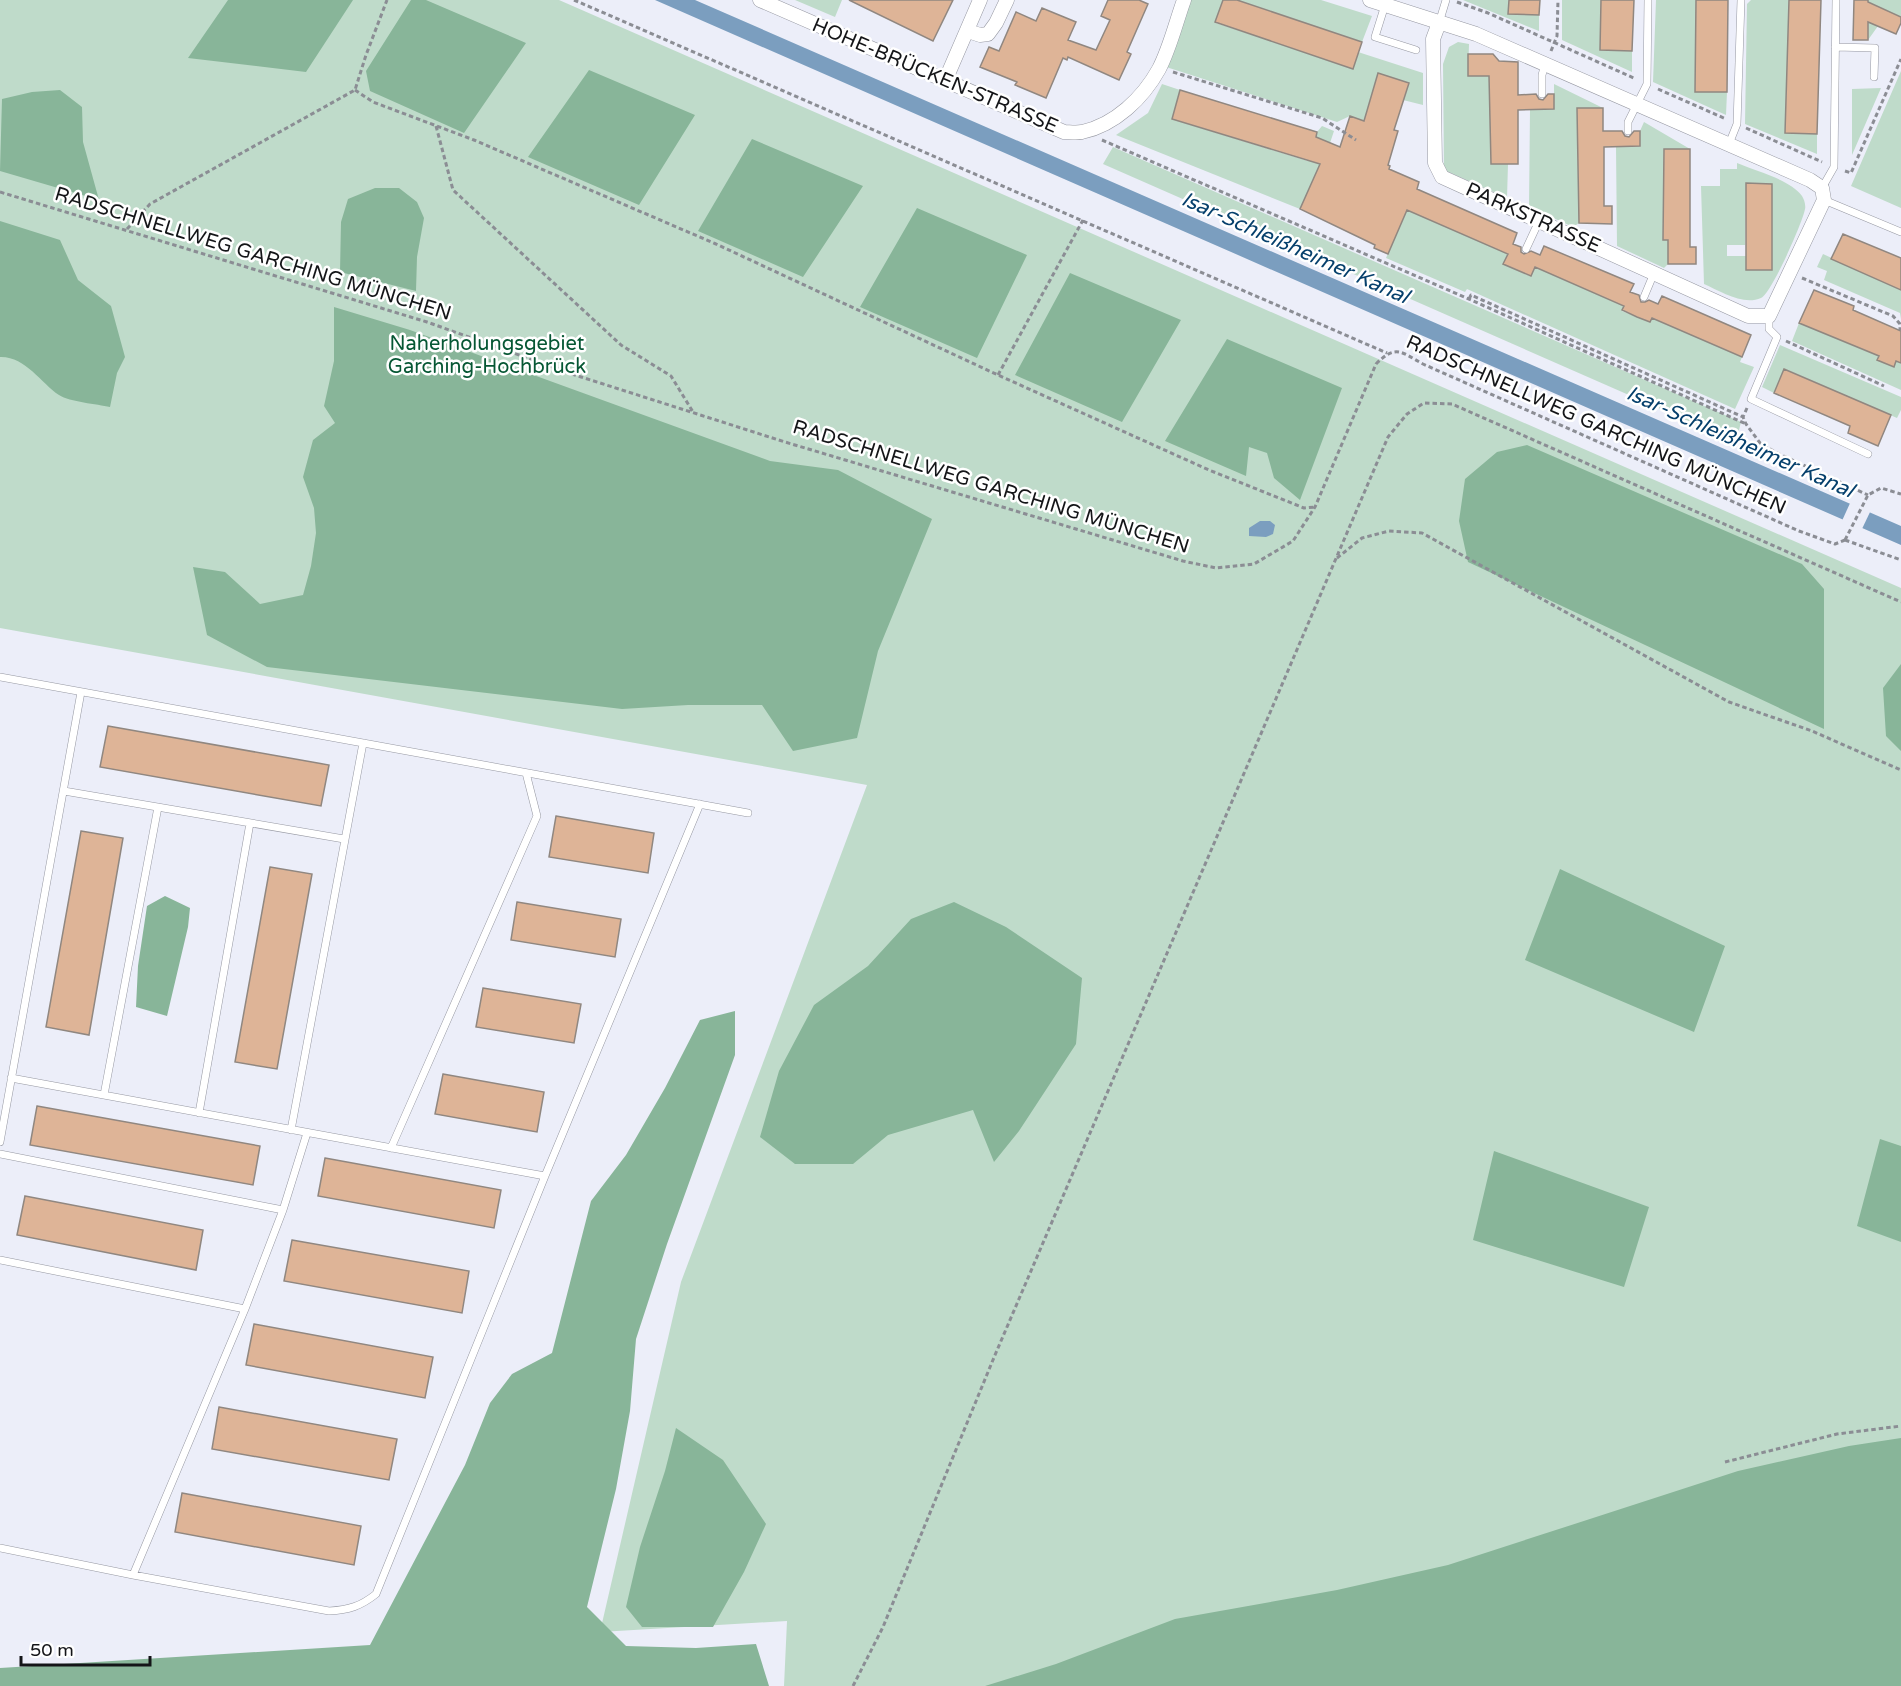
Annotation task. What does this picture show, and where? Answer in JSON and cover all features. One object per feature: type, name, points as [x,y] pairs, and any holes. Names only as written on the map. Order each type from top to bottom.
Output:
[{"type":"street","name":"HOHE-BRÜCKEN-STRASSE","points":[[760,0],[1064,132],[1082,132],[1128,109],[1147,88],[1160,68],[1185,0]]},
{"type":"street","points":[[945,81],[980,0]]},
{"type":"street","points":[[968,31],[980,35],[988,34],[1007,0]]},
{"type":"street","points":[[1370,0],[1476,34],[1810,180],[1823,194],[1769,316]]},
{"type":"street","name":"PARKSTRASSE","points":[[1439,23],[1433,39],[1435,163],[1442,177],[1748,316],[1769,316]]},
{"type":"lane","points":[[1439,23],[1446,0]]},
{"type":"lane","points":[[1628,131],[1628,122],[1647,84],[1648,0]]},
{"type":"lane","points":[[1729,144],[1737,124],[1741,0]]},
{"type":"lane","points":[[1836,0],[1834,167],[1823,194],[1901,232]]},
{"type":"lane","points":[[1385,5],[1375,37],[1416,50]]},
{"type":"lane","points":[[1835,47],[1875,48],[1874,77]]},
{"type":"lane","points":[[1542,94],[1542,75],[1545,64]]},
{"type":"lane","points":[[1526,249],[1539,221]]},
{"type":"lane","points":[[1644,297],[1654,273]]},
{"type":"lane","points":[[1769,316],[1769,329],[1776,337],[1751,399],[1868,454]]},
{"type":"lane","points":[[0,677],[748,813]]},
{"type":"lane","points":[[0,1142],[81,692]]},
{"type":"lane","points":[[291,1130],[363,743]]},
{"type":"lane","points":[[391,1148],[537,816],[526,773]]},
{"type":"lane","points":[[64,791],[344,839]]},
{"type":"lane","points":[[0,1548],[329,1611],[345,1610],[362,1605],[376,1594],[545,1176],[700,804]]},
{"type":"lane","points":[[104,1095],[158,807]]},
{"type":"lane","points":[[199,1113],[250,823]]},
{"type":"lane","points":[[11,1078],[545,1176]]},
{"type":"lane","points":[[133,1575],[245,1309],[284,1210],[307,1133]]},
{"type":"lane","points":[[0,1154],[284,1210]]},
{"type":"lane","points":[[0,1260],[245,1309]]},
{"type":"path","points":[[128,229],[150,204],[355,90],[387,0]]},
{"type":"path","points":[[574,0],[1387,353]]},
{"type":"path","points":[[1545,64],[1557,36],[1558,0]]},
{"type":"path","points":[[1834,167],[1851,173],[1901,58]]},
{"type":"path","points":[[1160,68],[1322,118],[1356,140]]},
{"type":"path","points":[[355,90],[373,102],[474,140],[716,244],[1209,470],[1304,508],[1315,507]]},
{"type":"path","points":[[436,126],[453,190],[621,345],[670,376],[693,412]]},
{"type":"path","points":[[1082,132],[1469,299],[1746,424]]},
{"type":"path","name":"RADSCHNELLWEG GARCHING MÜNCHEN","points":[[0,192],[128,229],[249,269],[427,322],[575,375],[693,412],[1156,553],[1216,568],[1254,564],[1293,541],[1315,507],[1376,364],[1387,353],[1402,353],[1799,531],[1835,544],[1845,540],[1901,560]]},
{"type":"path","points":[[998,375],[1083,220]]},
{"type":"path","points":[[1790,273],[1893,316],[1900,324],[1900,330]]},
{"type":"path","points":[[1469,299],[1472,295],[1743,417],[1760,443],[1868,495]]},
{"type":"path","points":[[1776,337],[1884,386]]},
{"type":"path","points":[[1743,417],[1751,399]]},
{"type":"path","points":[[853,1686],[883,1627],[995,1355],[1388,437],[1407,414],[1424,403],[1452,404],[1901,602]]},
{"type":"path","points":[[1845,540],[1868,495],[1881,488],[1901,494]]},
{"type":"path","points":[[1336,558],[1362,538],[1389,531],[1422,533],[1729,702],[1812,731],[1901,770]]},
{"type":"path","points":[[1725,1462],[1837,1434],[1901,1426]]},
{"type":"green space","name":"Naherholungsgebiet Garching-Hochbrück","points":[[0,0],[559,0],[1901,588],[1901,1686],[784,1686],[787,1621],[600,1632],[681,1282],[867,785],[0,628]]},
{"type":"green space","points":[[228,0],[353,0],[306,72],[188,58]]},
{"type":"green space","points":[[411,0],[426,0],[526,43],[464,133],[370,91],[366,71]]},
{"type":"green space","points":[[795,0],[842,0],[835,17]]},
{"type":"green space","points":[[1190,0],[1223,0],[1216,23],[1353,68],[1358,52],[1423,73],[1423,105],[1403,100],[1409,83],[1379,74],[1364,121],[1350,116],[1337,122],[1163,66]]},
{"type":"green space","points":[[1237,0],[1321,0],[1372,16],[1362,42]]},
{"type":"green space","points":[[1463,0],[1510,0],[1510,14],[1539,15],[1539,31]]},
{"type":"green space","points":[[1562,0],[1601,0],[1600,50],[1632,51],[1632,72],[1562,40]]},
{"type":"green space","points":[[1656,0],[1696,0],[1695,92],[1727,92],[1726,115],[1653,82]]},
{"type":"green space","points":[[1751,0],[1789,0],[1785,132],[1817,134],[1817,154],[1745,124],[1747,4]]},
{"type":"green space","points":[[1868,0],[1901,0],[1901,17],[1885,10],[1868,40]]},
{"type":"green space","points":[[1458,42],[1469,44],[1468,76],[1492,76],[1518,109],[1518,127],[1491,127],[1491,164],[1508,164],[1507,198],[1444,170],[1443,64],[1449,47]]},
{"type":"green space","points":[[589,70],[695,115],[639,205],[528,157]]},
{"type":"green space","points":[[1901,71],[1901,208],[1851,186]]},
{"type":"green space","points":[[1162,84],[1180,90],[1172,119],[1308,161],[1317,132],[1322,126],[1334,131],[1300,209],[1116,135],[1148,113]]},
{"type":"green space","points":[[1554,84],[1603,108],[1577,109],[1579,223],[1573,227],[1529,207],[1530,110],[1554,109]]},
{"type":"green space","points":[[1881,88],[1852,155],[1852,89]]},
{"type":"green space","points":[[60,90],[82,107],[83,142],[99,200],[0,171],[2,99],[32,92]]},
{"type":"green space","points":[[1644,122],[1690,149],[1664,149],[1663,239],[1668,240],[1668,264],[1664,268],[1617,246],[1616,147],[1640,146],[1640,131]]},
{"type":"green space","points":[[752,139],[863,186],[803,277],[698,231]]},
{"type":"green space","points":[[1113,147],[1741,422],[1736,442],[1103,164]]},
{"type":"green space","points":[[1737,163],[1790,185],[1802,196],[1805,204],[1799,228],[1779,272],[1766,294],[1754,300],[1732,297],[1704,284],[1701,186],[1720,186],[1720,169],[1737,169]],"holes":[[[1746,183],[1772,184],[1772,270],[1746,270],[1746,256],[1727,256],[1727,245],[1745,245]]]},
{"type":"green space","points":[[375,188],[399,188],[417,202],[424,218],[417,257],[416,291],[340,272],[341,222],[348,199]]},
{"type":"green space","points":[[917,208],[1027,255],[977,358],[860,307]]},
{"type":"green space","points":[[1407,210],[1508,254],[1504,264],[1530,276],[1535,267],[1624,306],[1622,311],[1650,322],[1652,318],[1742,357],[1740,362],[1754,367],[1735,409],[1467,289],[1465,292],[1386,258]]},
{"type":"green space","points":[[0,221],[60,240],[78,280],[111,306],[125,357],[117,373],[110,407],[59,395],[25,365],[0,357]]},
{"type":"green space","points":[[1823,254],[1901,290],[1901,319],[1900,313],[1824,280],[1827,271],[1817,267]]},
{"type":"green space","points":[[1070,273],[1181,320],[1122,422],[1015,375]]},
{"type":"green space","points":[[334,307],[410,330],[770,461],[838,470],[932,519],[878,651],[857,738],[793,751],[762,705],[688,705],[622,709],[267,667],[207,635],[193,567],[225,572],[260,604],[303,595],[311,566],[316,533],[314,508],[303,477],[313,440],[335,423],[324,406],[334,361]]},
{"type":"green space","points":[[1799,323],[1866,351],[1880,353],[1877,360],[1893,367],[1896,361],[1901,363],[1901,390],[1792,341]]},
{"type":"green space","points":[[1227,339],[1342,388],[1300,500],[1274,478],[1267,453],[1249,447],[1246,476],[1165,441]]},
{"type":"green space","points":[[1780,345],[1901,397],[1901,410],[1897,418],[1785,369],[1774,393],[1762,387]]},
{"type":"green space","points":[[1527,445],[1802,564],[1824,589],[1824,729],[1468,562],[1459,521],[1465,479],[1497,452]]},
{"type":"green space","points":[[1901,664],[1901,751],[1886,736],[1883,688]]},
{"type":"green space","points":[[1560,869],[1725,946],[1694,1032],[1525,960]]},
{"type":"green space","points":[[165,896],[190,908],[188,927],[167,1016],[136,1007],[138,966],[147,906]]},
{"type":"green space","points":[[954,902],[1006,927],[1082,978],[1076,1044],[1019,1131],[994,1162],[973,1110],[888,1135],[853,1164],[795,1164],[760,1137],[779,1071],[814,1005],[868,966],[911,919]]},
{"type":"green space","points":[[735,1011],[735,1055],[667,1244],[636,1339],[630,1411],[616,1489],[587,1607],[626,1646],[696,1648],[756,1644],[769,1686],[0,1686],[0,1668],[370,1645],[465,1465],[490,1403],[512,1374],[552,1353],[591,1201],[626,1155],[665,1088],[700,1020]]},
{"type":"green space","points":[[1880,1139],[1901,1146],[1901,1242],[1857,1226]]},
{"type":"green space","points":[[1494,1151],[1649,1207],[1624,1287],[1473,1240]]},
{"type":"green space","points":[[676,1428],[723,1460],[766,1524],[744,1572],[713,1627],[642,1627],[626,1607],[640,1547],[665,1471]]},
{"type":"green space","points":[[1901,1438],[1901,1686],[985,1686],[1056,1664],[1175,1619],[1337,1590],[1448,1565],[1738,1471],[1849,1446]]},
{"type":"water","points":[[655,0],[695,0],[1901,526],[1901,545]]},
{"type":"water","points":[[1260,521],[1270,521],[1275,525],[1273,534],[1266,537],[1249,536],[1249,528]]},
{"type":"pier","points":[[1851,501],[1871,510],[1861,531],[1841,523]]},
{"type":"building","points":[[849,0],[953,0],[933,41]]},
{"type":"building","points":[[1108,0],[1139,0],[1148,4],[1127,52],[1131,54],[1119,80],[1068,57],[1067,60],[1063,58],[1046,98],[1015,85],[1017,82],[980,67],[989,47],[999,51],[1016,12],[1036,21],[1042,8],[1076,22],[1068,40],[1096,50],[1110,20],[1101,16]]},
{"type":"building","points":[[1223,0],[1237,0],[1362,42],[1353,69],[1215,22]]},
{"type":"building","points":[[1509,0],[1540,0],[1539,15],[1508,14]]},
{"type":"building","points":[[1601,0],[1634,0],[1632,51],[1600,50]]},
{"type":"building","points":[[1696,0],[1728,0],[1727,92],[1695,92]]},
{"type":"building","points":[[1789,0],[1821,0],[1817,134],[1785,133]]},
{"type":"building","points":[[1854,0],[1868,0],[1901,17],[1896,34],[1868,22],[1868,40],[1853,40]]},
{"type":"building","points":[[1468,54],[1493,54],[1499,61],[1518,62],[1518,95],[1536,94],[1539,99],[1543,100],[1548,94],[1554,94],[1554,109],[1518,110],[1518,164],[1491,164],[1489,76],[1468,76]]},
{"type":"building","points":[[1378,73],[1409,83],[1394,130],[1398,131],[1388,165],[1389,169],[1419,182],[1417,189],[1517,233],[1513,244],[1521,247],[1521,252],[1524,254],[1531,251],[1540,255],[1544,246],[1634,284],[1630,292],[1639,295],[1641,302],[1649,300],[1658,304],[1662,296],[1751,335],[1742,357],[1652,318],[1650,322],[1637,317],[1622,310],[1624,306],[1535,267],[1531,276],[1503,264],[1508,254],[1407,210],[1388,254],[1374,248],[1375,245],[1300,209],[1320,164],[1172,119],[1180,90],[1317,132],[1316,137],[1340,147],[1350,116],[1364,121]]},
{"type":"building","points":[[1577,108],[1603,108],[1603,131],[1622,131],[1625,136],[1629,137],[1634,131],[1640,131],[1640,146],[1604,147],[1604,206],[1612,206],[1612,224],[1579,223]]},
{"type":"building","points":[[1664,149],[1690,149],[1690,247],[1696,247],[1696,264],[1668,264],[1668,240],[1663,240]]},
{"type":"building","points":[[1746,183],[1772,184],[1772,270],[1746,270]]},
{"type":"building","points":[[1843,234],[1901,258],[1901,290],[1831,259]]},
{"type":"building","points":[[1814,290],[1854,306],[1853,310],[1901,331],[1901,363],[1896,361],[1894,367],[1877,360],[1879,356],[1799,323]]},
{"type":"building","points":[[1784,369],[1891,415],[1878,446],[1848,433],[1850,426],[1774,393]]},
{"type":"building","points":[[108,726],[329,765],[321,806],[100,767]]},
{"type":"building","points":[[556,816],[654,833],[648,873],[549,857]]},
{"type":"building","points":[[81,831],[123,838],[89,1035],[46,1027]]},
{"type":"building","points":[[270,867],[312,874],[277,1069],[235,1062]]},
{"type":"building","points":[[517,902],[621,919],[615,957],[511,940]]},
{"type":"building","points":[[483,988],[581,1004],[574,1043],[476,1027]]},
{"type":"building","points":[[443,1074],[544,1092],[537,1132],[435,1114]]},
{"type":"building","points":[[37,1106],[260,1146],[253,1185],[30,1145]]},
{"type":"building","points":[[325,1158],[501,1190],[494,1228],[318,1196]]},
{"type":"building","points":[[25,1196],[203,1230],[196,1270],[17,1235]]},
{"type":"building","points":[[292,1240],[469,1271],[462,1313],[284,1281]]},
{"type":"building","points":[[254,1324],[433,1357],[425,1398],[246,1365]]},
{"type":"building","points":[[219,1407],[397,1439],[389,1480],[212,1449]]},
{"type":"building","points":[[182,1493],[361,1526],[354,1565],[175,1532]]},
{"type":"water label","name":"Isar-Schleißheimer Kanal","points":[[1295,248]]},
{"type":"water label","name":"Isar-Schleißheimer Kanal","points":[[1740,442]]}]
